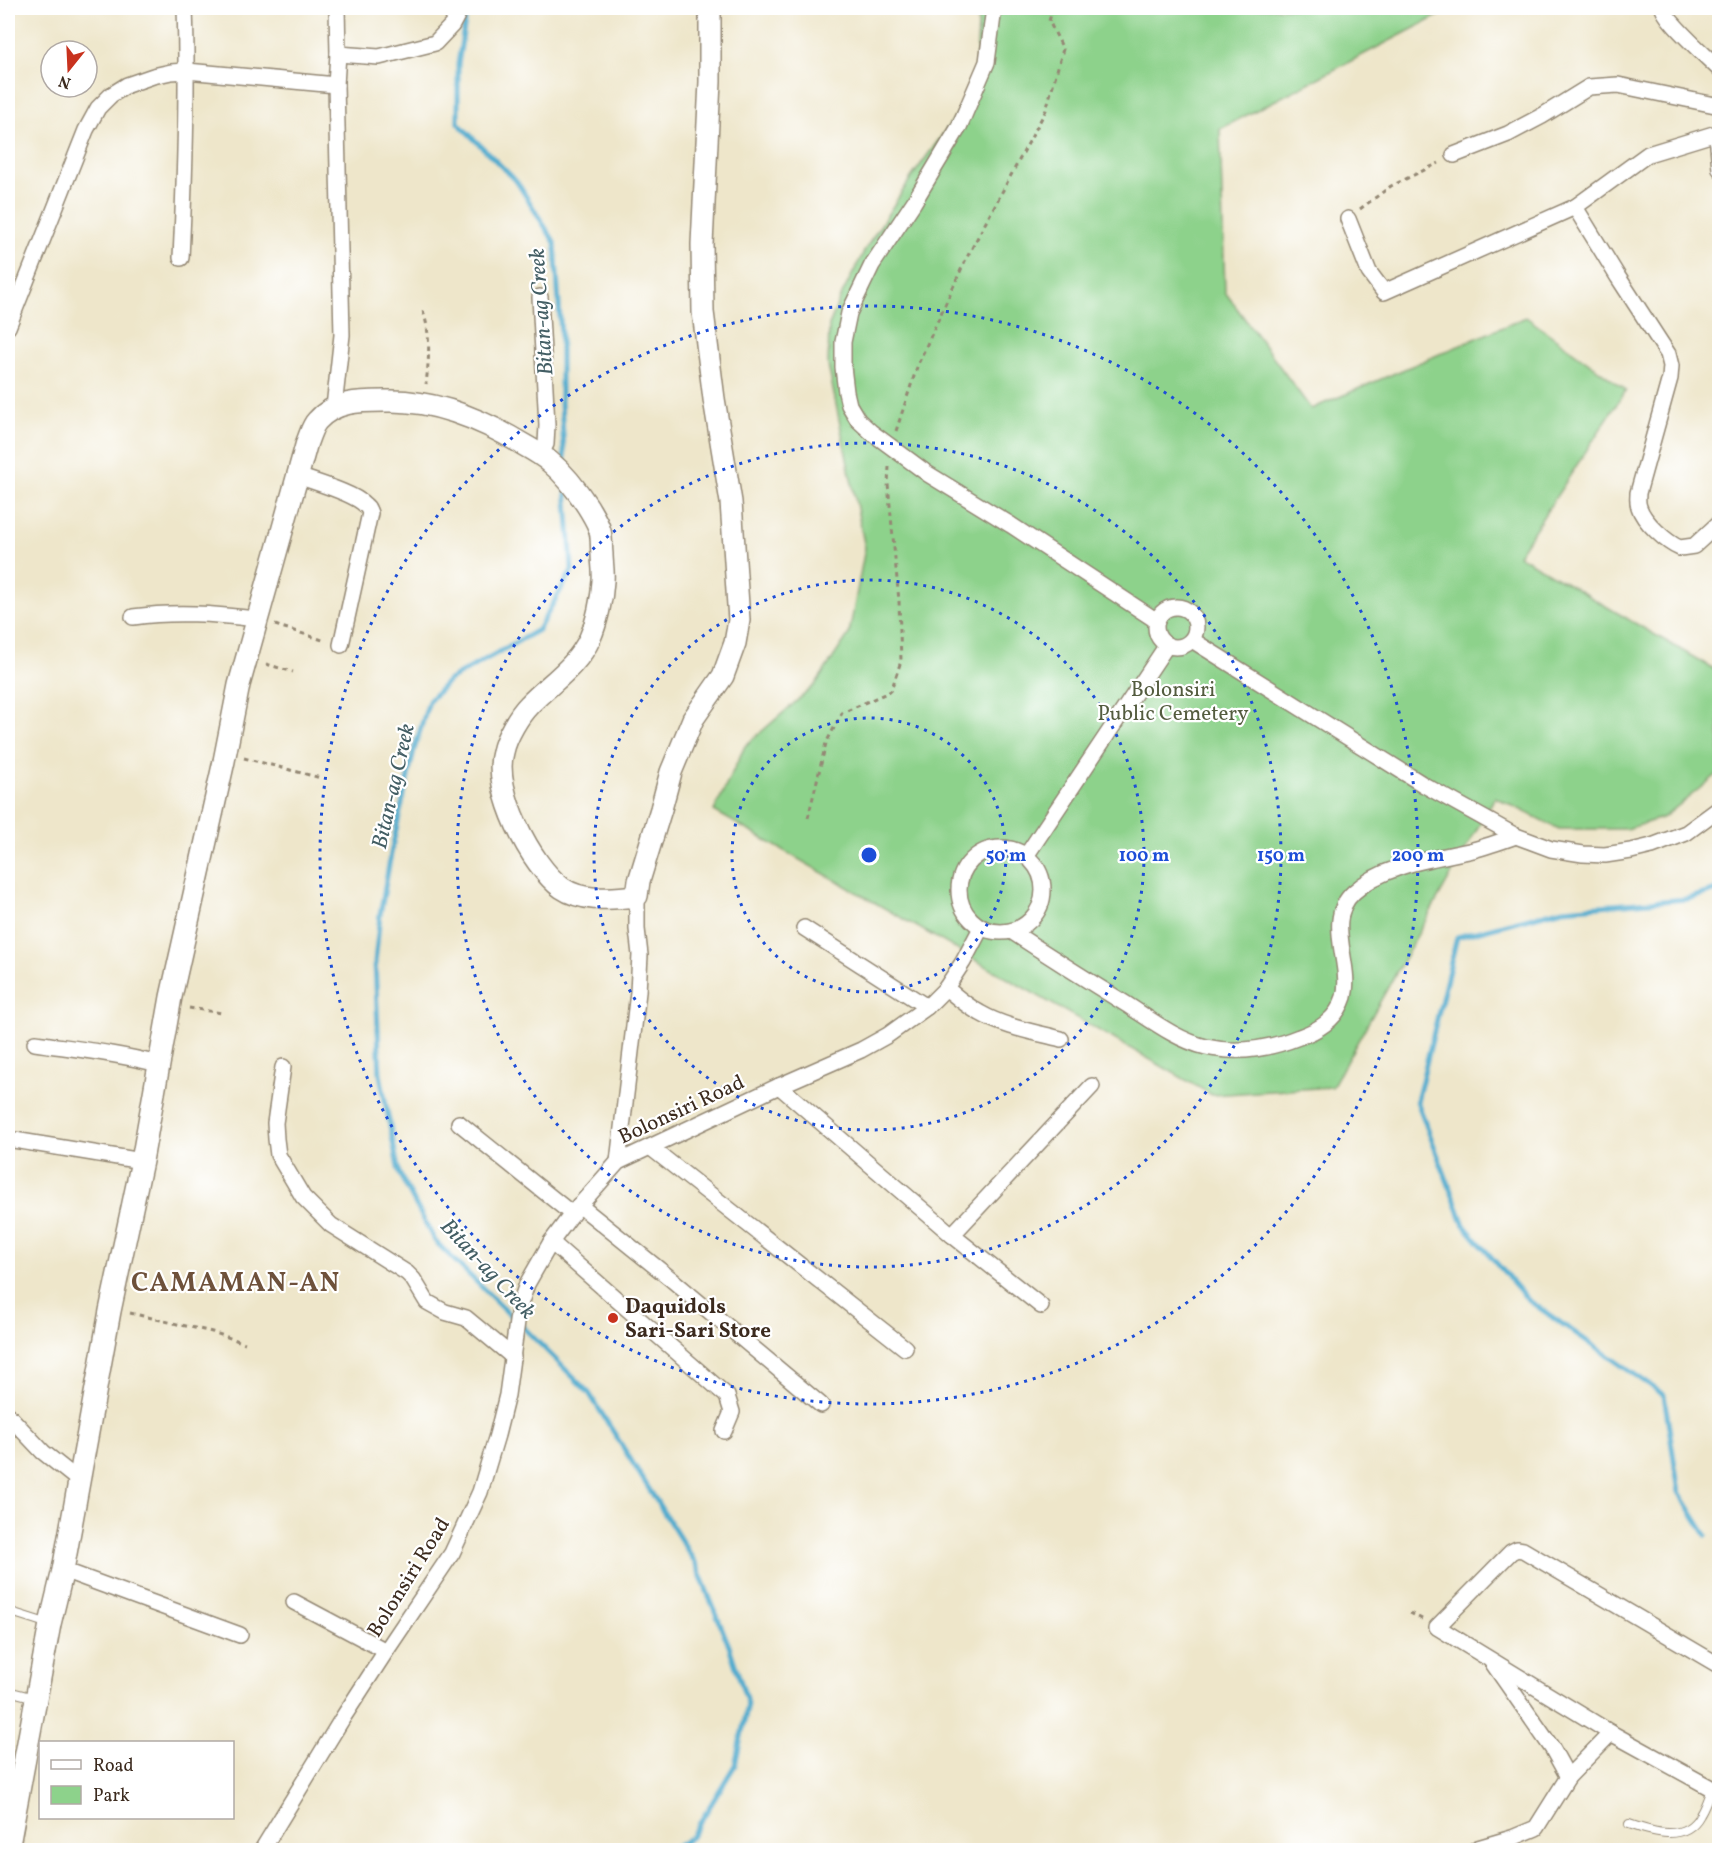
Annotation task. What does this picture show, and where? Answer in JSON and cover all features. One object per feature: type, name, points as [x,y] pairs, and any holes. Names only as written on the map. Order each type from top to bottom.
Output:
[{"type":"main road","points":[[8,1850],[50,1624],[63,1570],[110,1308],[142,1161],[158,1064],[238,685],[308,442],[316,422],[334,407],[356,401],[405,400],[453,411],[484,423],[541,455],[563,474],[585,502],[601,532],[603,581],[590,639],[580,655],[560,678],[528,705],[512,730],[502,754],[502,778],[508,802],[523,841],[546,872],[562,888],[600,899],[637,896],[639,881],[670,772],[693,719],[723,676],[735,644],[739,620],[731,502],[714,399],[703,312],[702,244],[710,82],[710,8]]},
{"type":"street","points":[[181,258],[187,133],[185,8]]},
{"type":"street","points":[[334,407],[342,335],[336,85],[337,8]]},
{"type":"street","points":[[338,54],[379,57],[435,43],[452,25],[461,8]]},
{"type":"street","points":[[994,8],[987,62],[959,127],[919,194],[872,265],[849,313],[843,342],[843,367],[849,405],[858,420],[871,432],[928,474],[1011,525],[1157,621]]},
{"type":"street","points":[[1663,8],[1671,21],[1719,70]]},
{"type":"street","points":[[8,327],[87,130],[98,108],[111,95],[127,85],[153,76],[187,71],[336,85]]},
{"type":"street","points":[[1454,155],[1508,134],[1588,87],[1618,85],[1719,106]]},
{"type":"street","points":[[1348,219],[1369,272],[1384,292],[1575,207],[1648,154],[1718,133],[1719,169]]},
{"type":"street","points":[[1575,207],[1668,354],[1671,366],[1670,378],[1638,493],[1638,506],[1641,513],[1664,538],[1680,549],[1694,546],[1719,522]]},
{"type":"street","points":[[540,297],[547,425],[546,444],[541,455]]},
{"type":"street","points":[[298,476],[354,497],[364,503],[370,513],[341,645]]},
{"type":"street","points":[[1179,608],[1186,610],[1195,620],[1196,627],[1192,640],[1181,647],[1167,645],[1161,641],[1156,628],[1157,621],[1165,610],[1179,608]]},
{"type":"street","points":[[133,617],[161,613],[208,614],[256,619]]},
{"type":"street","points":[[1192,640],[1424,785],[1516,836],[1551,849],[1605,855],[1652,846],[1686,833],[1719,808]]},
{"type":"street","points":[[1026,856],[1167,645]]},
{"type":"street","points":[[1011,931],[1170,1032],[1205,1047],[1238,1051],[1279,1045],[1316,1031],[1336,1014],[1344,995],[1344,969],[1339,933],[1342,911],[1353,893],[1374,878],[1410,864],[1477,849],[1516,836]]},
{"type":"street","points":[[991,849],[1015,850],[1026,856],[1035,864],[1043,886],[1039,910],[1022,927],[1011,931],[987,931],[981,928],[967,916],[961,905],[958,893],[963,870],[970,860],[991,849]]},
{"type":"street","points":[[618,1162],[638,992],[640,955],[637,896]]},
{"type":"street","points":[[804,928],[927,1007]]},
{"type":"street","name":"Bolonsiri Road","points":[[262,1851],[386,1651],[453,1553],[480,1492],[497,1435],[507,1395],[519,1307],[527,1284],[551,1242],[575,1210],[618,1162],[861,1050],[888,1035],[927,1007],[946,988],[981,928]]},
{"type":"street","points":[[946,988],[981,1014],[1000,1023],[1061,1039]]},
{"type":"street","points":[[35,1043],[132,1057],[158,1064]]},
{"type":"street","points":[[283,1067],[275,1123],[278,1155],[303,1197],[331,1225],[407,1273],[427,1302],[445,1312],[466,1318],[514,1350]]},
{"type":"street","points":[[779,1086],[952,1235],[1041,1306]]},
{"type":"street","points":[[952,1235],[1092,1086]]},
{"type":"street","points":[[459,1124],[671,1279],[821,1405]]},
{"type":"street","points":[[8,1139],[142,1161]]},
{"type":"street","points":[[650,1147],[905,1347]]},
{"type":"street","points":[[551,1242],[727,1396],[732,1412],[724,1431]]},
{"type":"street","points":[[8,1415],[43,1452],[78,1480]]},
{"type":"street","points":[[1715,1791],[1611,1733],[1437,1627],[1511,1552],[1517,1549],[1719,1666]]},
{"type":"street","points":[[63,1570],[240,1635]]},
{"type":"street","points":[[294,1602],[386,1651]]},
{"type":"street","points":[[1488,1656],[1552,1748],[1568,1777]]},
{"type":"street","points":[[1475,1851],[1536,1828],[1568,1777],[1611,1733]]},
{"type":"lane","points":[[8,1611],[50,1624]]},
{"type":"lane","points":[[8,1691],[36,1699]]},
{"type":"lane","points":[[1629,1824],[1664,1834],[1677,1833],[1689,1828],[1699,1817],[1715,1791]]},
{"type":"path","points":[[808,818],[826,743],[842,712],[891,691],[902,661],[888,484],[891,446],[918,364],[965,261],[1046,110],[1063,49],[1050,21],[1053,8]]},
{"type":"path","points":[[1348,219],[1391,186],[1454,155]]},
{"type":"path","points":[[423,311],[427,322],[428,343],[424,404]]},
{"type":"path","points":[[256,619],[341,645]]},
{"type":"path","points":[[246,659],[293,672]]},
{"type":"path","points":[[225,753],[321,778]]},
{"type":"path","points":[[170,1004],[222,1013]]},
{"type":"path","points":[[110,1308],[212,1332],[245,1343]]},
{"type":"green space","name":"Bolonsiri Public Cemetery","points":[[979,8],[1453,8],[1220,129],[1225,292],[1311,409],[1526,317],[1626,390],[1518,555],[1719,672],[1719,773],[1664,817],[1627,829],[1559,829],[1495,797],[1332,1087],[1212,1095],[714,811],[745,746],[815,685],[849,634],[865,548],[828,365],[829,326],[839,300],[866,248],[911,178],[956,116],[975,80]]},
{"type":"waterway","name":"Bitan-ag Creek","points":[[467,9],[458,64],[458,123],[517,182],[555,243],[561,335],[561,403],[565,467]]},
{"type":"waterway","name":"Bitan-ag Creek","points":[[514,1319],[435,1241],[399,1173],[380,1074],[375,962],[380,915],[392,848],[414,750],[429,701],[449,680],[538,630],[572,570],[566,487]]},
{"type":"waterway","points":[[1706,1535],[1679,1492],[1664,1395],[1528,1300],[1464,1225],[1417,1101],[1457,937],[1563,909],[1687,899],[1720,889]]},
{"type":"waterway","name":"Bitan-ag Creek","points":[[521,1325],[589,1393],[696,1564],[729,1646],[748,1704],[735,1765],[691,1837],[672,1850]]},
{"type":"place","name":"Daquidols Sari-Sari Store","points":[[613,1318]]},
{"type":"district","name":"CAMAMAN-AN","points":[[236,1282]]}]
